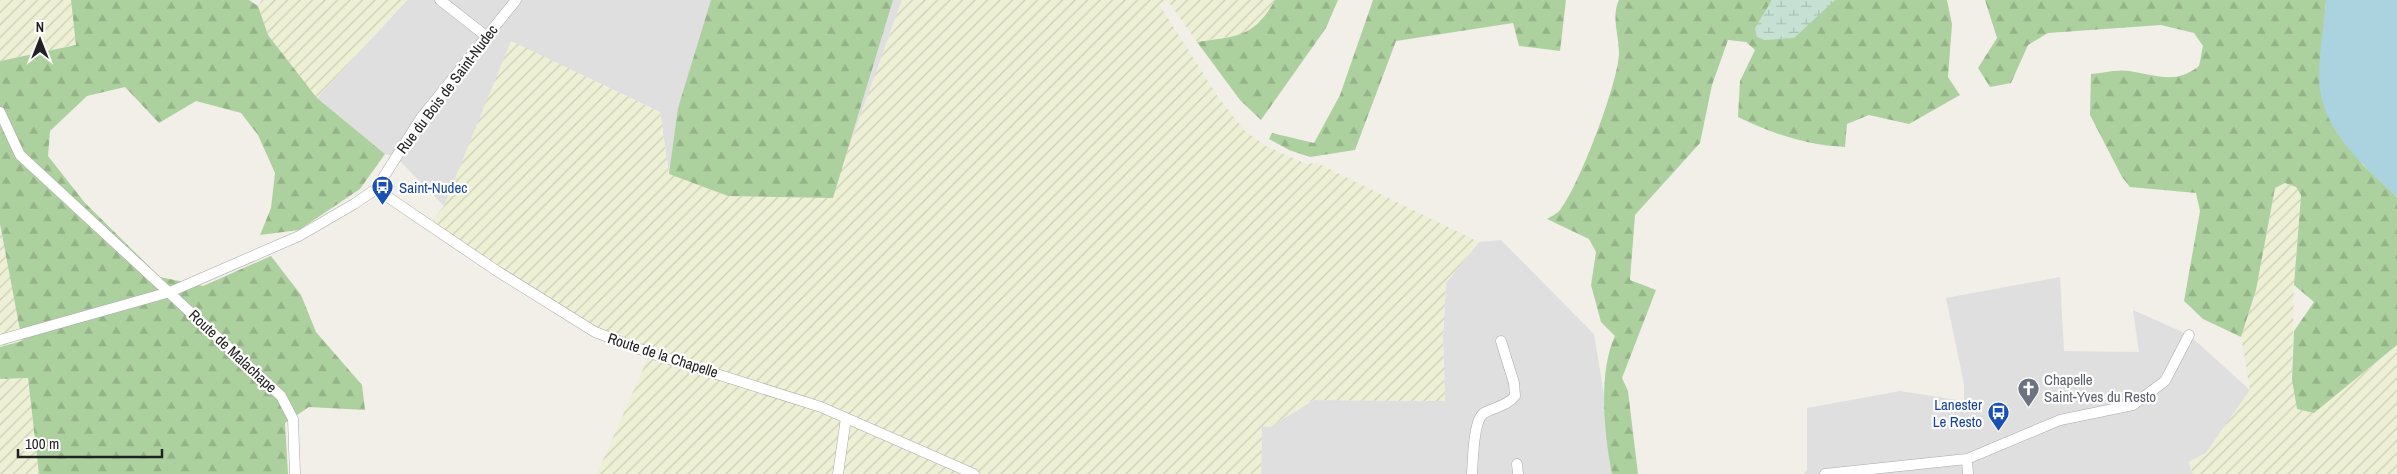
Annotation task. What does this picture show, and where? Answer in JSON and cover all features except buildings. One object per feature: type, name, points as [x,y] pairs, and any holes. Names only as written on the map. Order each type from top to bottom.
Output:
[{"type":"street","points":[[440,0],[486,36]]},
{"type":"street","name":"Rue du Bois de Saint-Nudec","points":[[0,340],[170,292],[299,236],[376,189],[421,118],[516,0]]},
{"type":"street","name":"Route de Malachape","points":[[0,112],[20,155],[281,396],[292,418],[295,474]]},
{"type":"street","name":"Route de la Chapelle","points":[[376,189],[497,271],[595,332],[650,353],[758,385],[846,418],[974,474]]},
{"type":"street","points":[[1825,474],[1967,459],[2060,420],[2133,404],[2164,381],[2189,335]]},
{"type":"street","points":[[1472,474],[1478,422],[1483,414],[1510,402],[1515,396],[1514,382],[1501,341]]},
{"type":"street","points":[[838,474],[846,418]]},
{"type":"street","points":[[1967,459],[1968,474]]},
{"type":"shaded area","points":[[407,0],[902,0],[847,153],[669,174],[660,112],[511,42],[444,206],[396,157],[385,154],[317,98]]},
{"type":"shaded area","points":[[1501,240],[1594,334],[1617,474],[1261,474],[1262,426],[1270,427],[1314,400],[1445,401],[1443,337],[1446,283],[1479,242]]},
{"type":"shaded area","points":[[2060,277],[2064,351],[2139,352],[2133,310],[2189,335],[2250,390],[2206,453],[2189,462],[2193,474],[1804,474],[1807,470],[1807,408],[1900,391],[1964,401],[1964,384],[1946,298]]},
{"type":"green space","points":[[0,0],[71,0],[76,45],[0,61]]},
{"type":"green space","points":[[71,0],[249,0],[258,6],[268,35],[317,98],[385,154],[360,189],[299,230],[260,235],[271,208],[275,173],[258,135],[241,113],[196,101],[159,123],[125,87],[87,96],[50,131],[48,156],[85,203],[160,277],[203,286],[271,256],[301,295],[316,332],[362,385],[365,410],[309,407],[285,423],[288,474],[39,474],[28,378],[0,379],[0,347],[22,341],[0,224],[0,61],[76,45]]},
{"type":"green space","points":[[262,0],[407,0],[317,98],[268,35],[258,6]]},
{"type":"green space","points":[[711,0],[893,0],[833,198],[728,196],[669,174],[678,108]]},
{"type":"green space","points":[[902,0],[1275,0],[1266,16],[1245,34],[1197,42],[1168,1],[1159,4],[1218,97],[1245,131],[1266,146],[1306,164],[1317,163],[1479,242],[1446,283],[1443,337],[1445,401],[1313,400],[1270,427],[1262,426],[1261,474],[597,474],[650,353],[595,332],[429,224],[444,206],[511,41],[660,112],[669,174],[847,153]]},
{"type":"green space","points":[[1275,0],[1338,0],[1326,28],[1261,120],[1240,100],[1197,42],[1243,33],[1259,22]]},
{"type":"green space","points":[[1373,0],[1566,0],[1560,51],[1519,46],[1513,23],[1396,41],[1355,150],[1310,157],[1289,150],[1269,139],[1272,133],[1314,143],[1340,95]]},
{"type":"green space","points":[[1619,0],[1772,0],[1756,28],[1757,36],[1765,40],[1835,0],[1947,0],[1952,24],[1948,77],[1960,95],[1909,124],[1869,115],[1847,124],[1845,147],[1803,141],[1764,129],[1738,117],[1740,81],[1755,50],[1746,42],[1728,40],[1712,85],[1700,143],[1635,215],[1630,280],[1656,290],[1622,378],[1628,391],[1638,474],[1612,474],[1605,422],[1604,385],[1606,367],[1615,336],[1601,322],[1591,285],[1596,252],[1589,239],[1547,219],[1559,211],[1577,181],[1605,109],[1619,53],[1615,19]]},
{"type":"green space","points":[[1772,0],[1835,0],[1794,38],[1765,40],[1757,37],[1755,28]]},
{"type":"green space","points":[[1985,0],[2326,0],[2320,86],[2362,164],[2397,197],[2397,345],[2314,413],[2297,409],[2292,379],[2294,331],[2314,302],[2294,285],[2301,195],[2296,187],[2285,183],[2275,188],[2256,290],[2241,337],[2203,319],[2184,301],[2200,211],[2196,193],[2130,187],[2122,177],[2090,115],[2091,74],[2124,71],[2174,77],[2190,72],[2199,66],[2203,46],[2194,33],[2161,25],[2048,33],[2028,45],[2011,83],[1990,87],[1978,68],[1997,38]]},
{"type":"green space","points":[[2285,183],[2296,187],[2301,195],[2294,285],[2292,379],[2363,373],[2397,345],[2397,474],[2193,474],[2189,462],[2206,453],[2250,390],[2241,337],[2256,290],[2275,188]]},
{"type":"green space","points":[[0,224],[22,341],[0,347]]},
{"type":"green space","points":[[28,378],[39,474],[0,474],[0,379]]},
{"type":"water","points":[[2326,0],[2397,0],[2397,197],[2349,149],[2338,135],[2323,105],[2319,69]]},
{"type":"place","name":"Saint-Nudec","points":[[383,206]]},
{"type":"place","name":"Chapelle Saint-Yves du Resto","points":[[2028,407]]},
{"type":"place","name":"Lanester Le Resto","points":[[1998,432]]}]
